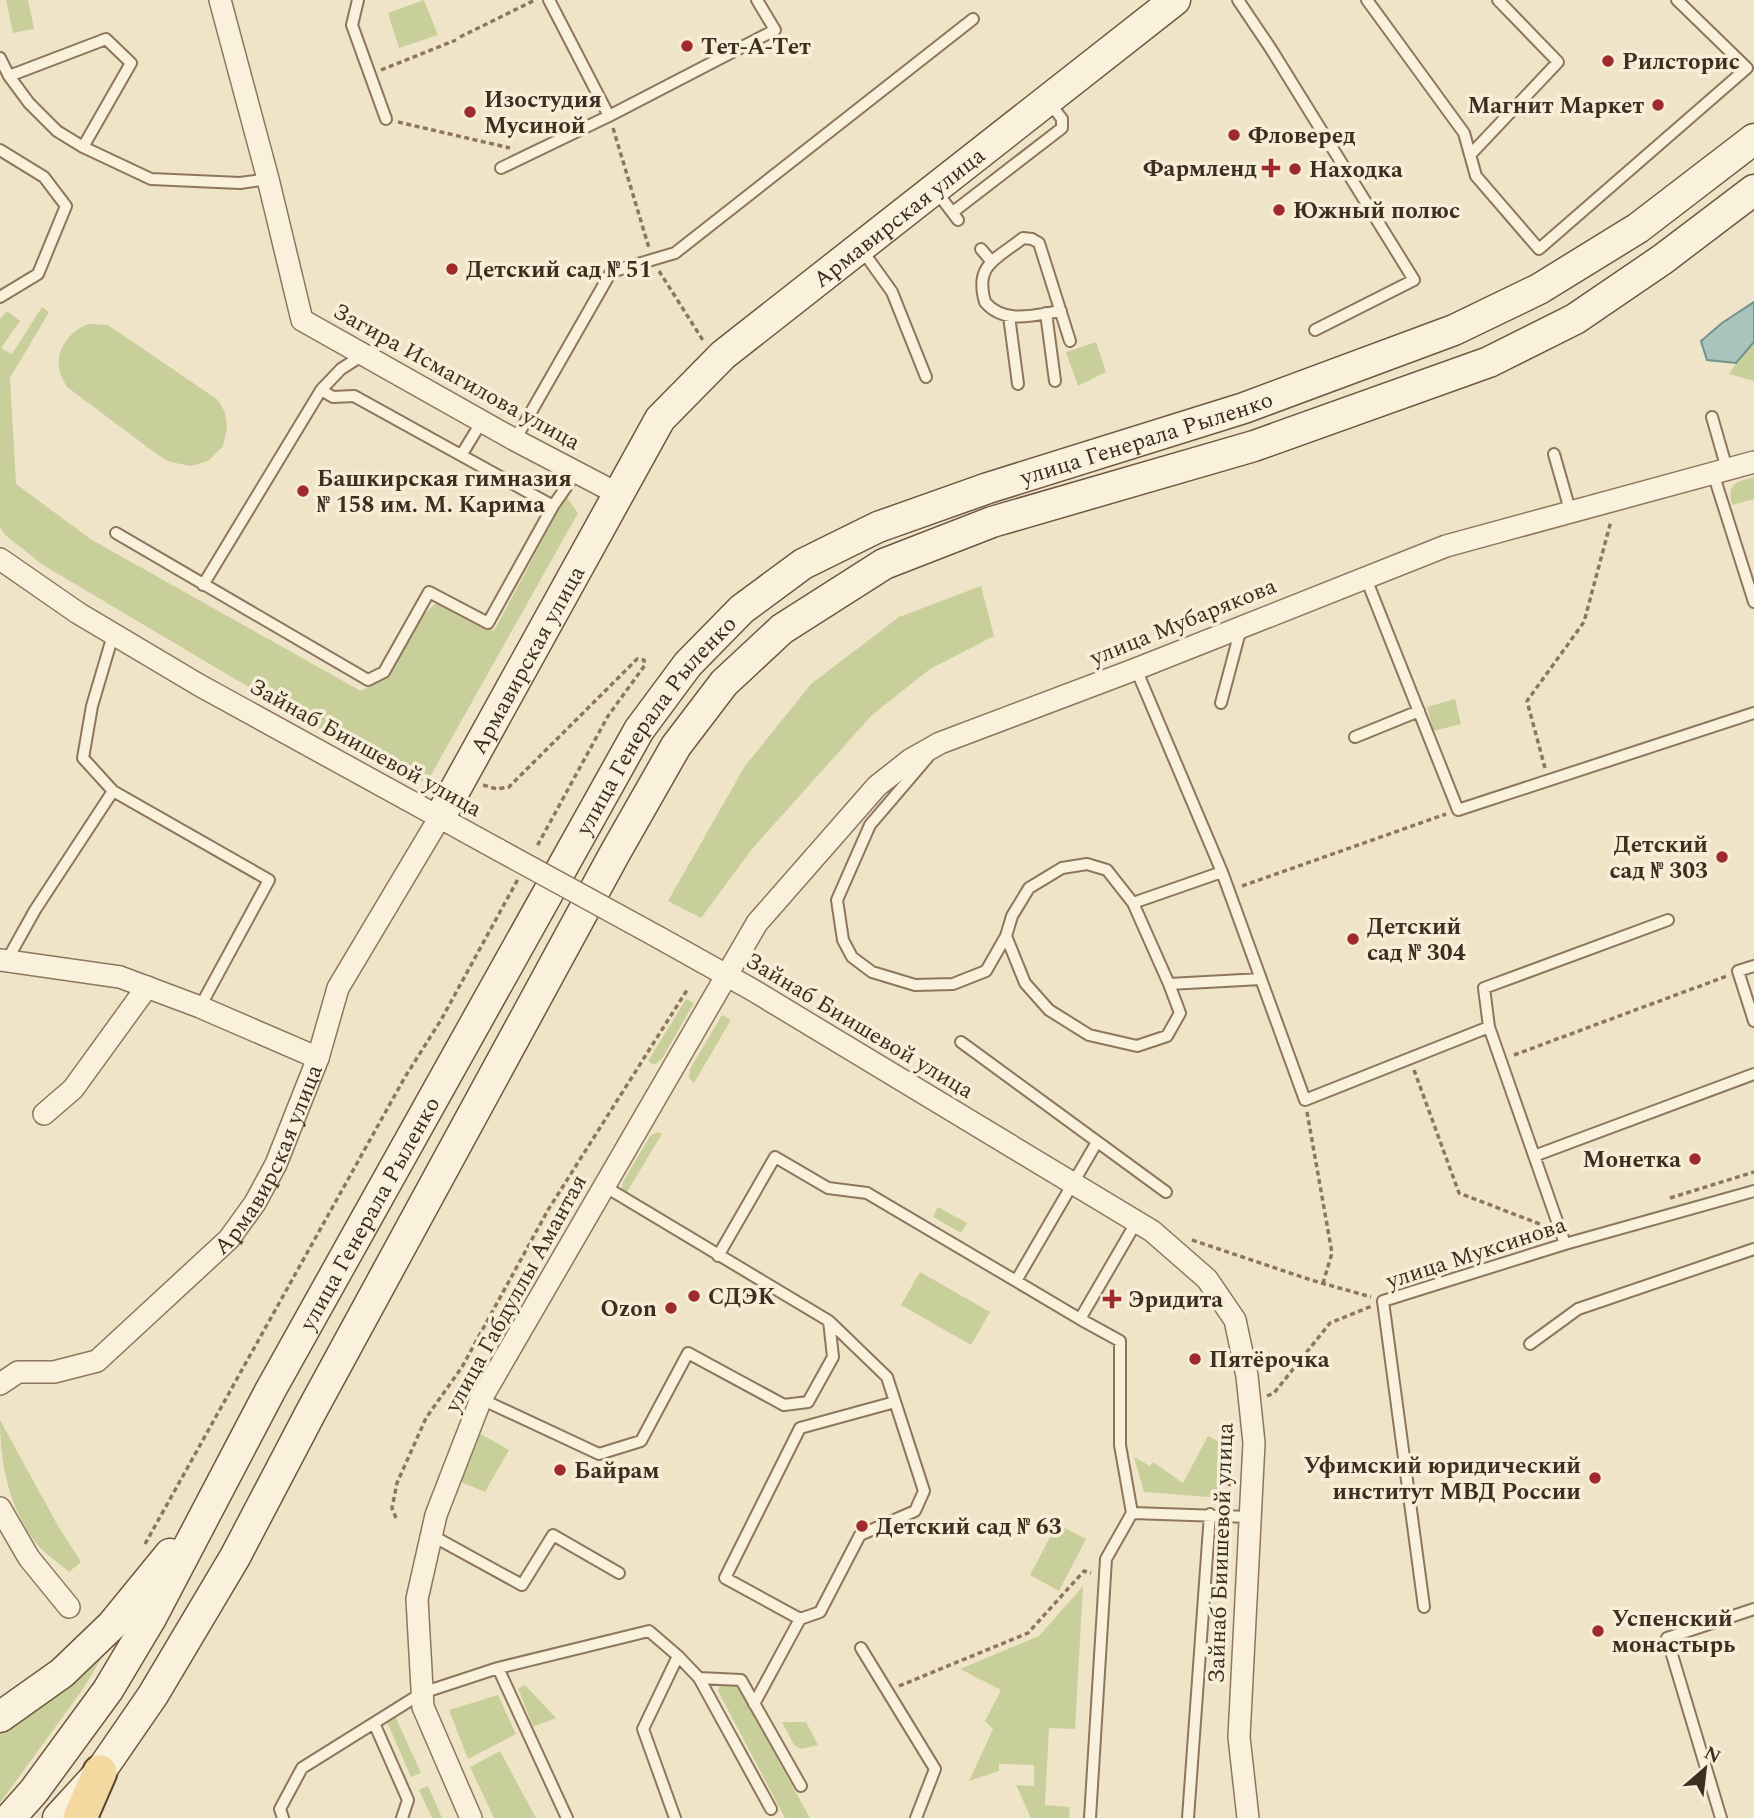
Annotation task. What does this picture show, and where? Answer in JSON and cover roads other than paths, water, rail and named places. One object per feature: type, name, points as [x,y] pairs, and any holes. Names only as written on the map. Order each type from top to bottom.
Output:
[{"type":"main road","name":"Армавирская улица","points":[[440,817],[660,419],[716,362],[1171,1]]},
{"type":"main road","name":"улица Генерала Рыленко","points":[[10,1818],[34,1791],[108,1690],[151,1618],[270,1391],[639,730],[688,664],[742,609],[803,564],[878,527],[988,488],[1244,408],[1454,330],[1539,289],[1638,228],[1754,139]]},
{"type":"main road","name":"улица Генерала Рыленко","points":[[58,1818],[100,1772],[153,1695],[235,1557],[615,853],[676,746],[724,682],[782,629],[884,564],[992,522],[1254,446],[1489,362],[1575,319],[1663,259],[1754,190]]},
{"type":"main road","points":[[0,1717],[62,1673],[112,1625],[216,1495]]},
{"type":"main road","points":[[80,1818],[100,1772]]},
{"type":"street","name":"Загира Исмагилова улица","points":[[220,0],[268,178],[302,320],[515,440],[618,494]]},
{"type":"street","name":"улица Мубарякова","points":[[726,976],[757,923],[877,786],[910,760],[940,743],[1136,669],[1446,546],[1570,510],[1754,462]]},
{"type":"street","name":"Зайнаб Биишевой улица","points":[[0,559],[113,635],[658,937],[1073,1183],[1152,1231],[1206,1279],[1235,1320],[1247,1376],[1254,1443],[1239,1737],[1248,1818]]},
{"type":"street","name":"Армавирская улица","points":[[0,1384],[18,1372],[54,1372],[97,1361],[229,1239],[255,1203],[276,1164],[318,1058],[338,988],[440,817]]},
{"type":"street","points":[[3,961],[120,977],[200,1007],[318,1058]]},
{"type":"street","name":"улица Габдуллы Амантая","points":[[471,1818],[423,1707],[417,1599],[436,1515],[481,1399],[726,976]]},
{"type":"street","points":[[44,1114],[73,1089],[147,987]]},
{"type":"street","points":[[0,1508],[29,1558],[69,1607]]},
{"type":"lane","points":[[358,0],[352,25],[386,119]]},
{"type":"lane","points":[[549,0],[609,116]]},
{"type":"lane","points":[[501,168],[609,116],[775,30],[757,0]]},
{"type":"lane","points":[[1238,0],[1413,280],[1314,330]]},
{"type":"lane","points":[[1367,0],[1464,133],[1476,176],[1539,248],[1747,68],[1677,0]]},
{"type":"lane","points":[[1470,155],[1558,62],[1498,0]]},
{"type":"lane","points":[[515,440],[611,272],[675,253],[973,19]]},
{"type":"lane","points":[[9,75],[106,39],[131,63],[83,147]]},
{"type":"lane","points":[[0,58],[29,103],[48,121],[83,147],[151,179],[240,183],[268,178]]},
{"type":"lane","points":[[934,189],[955,216],[1062,128],[1062,119],[1048,100]]},
{"type":"lane","points":[[0,150],[44,177],[66,205],[38,274],[0,297]]},
{"type":"lane","points":[[1061,311],[1009,317],[988,306],[984,298],[982,277],[985,269],[1023,238],[1039,243],[1061,311],[1070,341]]},
{"type":"lane","points":[[860,247],[892,292],[926,377]]},
{"type":"lane","points":[[981,248],[992,262]]},
{"type":"lane","points":[[1046,313],[1055,381]]},
{"type":"lane","points":[[1009,317],[1018,384]]},
{"type":"lane","points":[[203,585],[321,390],[341,369],[363,355]]},
{"type":"lane","points":[[321,390],[333,397],[354,396],[553,506]]},
{"type":"lane","points":[[1712,417],[1720,471],[1754,602]]},
{"type":"lane","points":[[462,454],[482,421]]},
{"type":"lane","points":[[1554,454],[1570,510]]},
{"type":"lane","points":[[116,533],[369,680],[384,672],[429,592],[488,623],[553,506],[576,473]]},
{"type":"lane","points":[[1365,576],[1458,810],[1754,713]]},
{"type":"lane","points":[[1221,703],[1242,626]]},
{"type":"lane","points":[[113,635],[92,706],[83,758],[113,792],[269,880],[200,1007]]},
{"type":"lane","points":[[1136,669],[1222,872],[1305,1100],[1489,1027]]},
{"type":"lane","points":[[1355,737],[1419,711]]},
{"type":"lane","points":[[940,743],[870,825],[837,900],[843,940],[852,957],[872,972],[915,985],[954,984],[986,971],[1006,936],[1012,916],[1029,888],[1062,867],[1087,864],[1107,870],[1133,903],[1180,1013],[1167,1036],[1137,1046],[1089,1035],[1049,1010],[1025,983],[1006,936]]},
{"type":"lane","points":[[3,961],[113,792]]},
{"type":"lane","points":[[1133,903],[1222,872]]},
{"type":"lane","points":[[1565,1244],[1489,1027],[1485,988],[1668,920]]},
{"type":"lane","points":[[1754,966],[1738,971],[1754,1021]]},
{"type":"lane","points":[[1169,984],[1261,979]]},
{"type":"lane","points":[[961,1042],[1166,1192]]},
{"type":"lane","points":[[1534,1156],[1754,1074]]},
{"type":"lane","points":[[1016,1281],[1097,1142]]},
{"type":"lane","points":[[718,1256],[775,1157],[828,1188],[867,1193],[1120,1341],[1120,1445],[1132,1513],[1105,1559],[1090,1818]]},
{"type":"lane","points":[[604,1186],[830,1321],[887,1377],[924,1491],[915,1511],[860,1535],[820,1612],[800,1619],[754,1704]]},
{"type":"lane","name":"улица Муксинова","points":[[1424,1607],[1383,1301],[1565,1244],[1754,1191]]},
{"type":"lane","points":[[1080,1319],[1137,1222]]},
{"type":"lane","points":[[1530,1344],[1578,1309],[1754,1249]]},
{"type":"lane","points":[[481,1399],[599,1454],[641,1441],[688,1353],[784,1405],[808,1402],[833,1357],[830,1321]]},
{"type":"lane","points":[[800,1619],[725,1578],[800,1428],[895,1402]]},
{"type":"lane","points":[[1132,1513],[1250,1517]]},
{"type":"lane","points":[[1188,1818],[1210,1514]]},
{"type":"lane","points":[[431,1535],[523,1585],[553,1535],[619,1573]]},
{"type":"lane","points":[[1721,1818],[1667,1638],[1754,1609]]},
{"type":"lane","points":[[282,1818],[281,1809],[302,1768],[422,1693],[498,1668],[649,1631],[699,1678],[771,1809]]},
{"type":"lane","points":[[861,1648],[934,1769],[916,1818]]},
{"type":"lane","points":[[675,1818],[643,1729],[678,1656]]},
{"type":"lane","points":[[498,1668],[567,1818]]},
{"type":"lane","points":[[699,1678],[741,1680],[801,1786]]},
{"type":"lane","points":[[374,1723],[408,1800],[402,1818]]},
{"type":"water","points":[[1754,302],[1754,342],[1736,363],[1707,360],[1701,341]]},
{"type":"place","name":"Тет-А-Тет","points":[[687,46]]},
{"type":"place","name":"Рилсторис","points":[[1608,61]]},
{"type":"place","name":"Магнит Маркет","points":[[1658,105]]},
{"type":"place","name":"Изостудия Мусиной","points":[[470,112]]},
{"type":"place","name":"Фловеред","points":[[1234,135]]},
{"type":"place","name":"Фармленд","points":[[1271,168]]},
{"type":"place","name":"Находка","points":[[1295,169]]},
{"type":"place","name":"Южный полюс","points":[[1279,210]]},
{"type":"place","name":"Детский сад № 51","points":[[452,269]]},
{"type":"place","name":"Башкирская гимназия № 158 им. М. Карима","points":[[303,491]]},
{"type":"place","name":"Детский сад № 303","points":[[1722,857]]},
{"type":"place","name":"Детский сад № 304","points":[[1353,939]]},
{"type":"place","name":"Монетка","points":[[1695,1159]]},
{"type":"place","name":"СДЭК","points":[[694,1296]]},
{"type":"place","name":"Эридита","points":[[1112,1299]]},
{"type":"place","name":"Ozon","points":[[671,1308]]},
{"type":"place","name":"Пятёрочка","points":[[1195,1359]]},
{"type":"place","name":"Байрам","points":[[560,1470]]},
{"type":"place","name":"Уфимский юридический институт МВД России","points":[[1595,1478]]},
{"type":"place","name":"Детский сад № 63","points":[[862,1526]]},
{"type":"place","name":"Успенский монастырь","points":[[1598,1631]]}]
